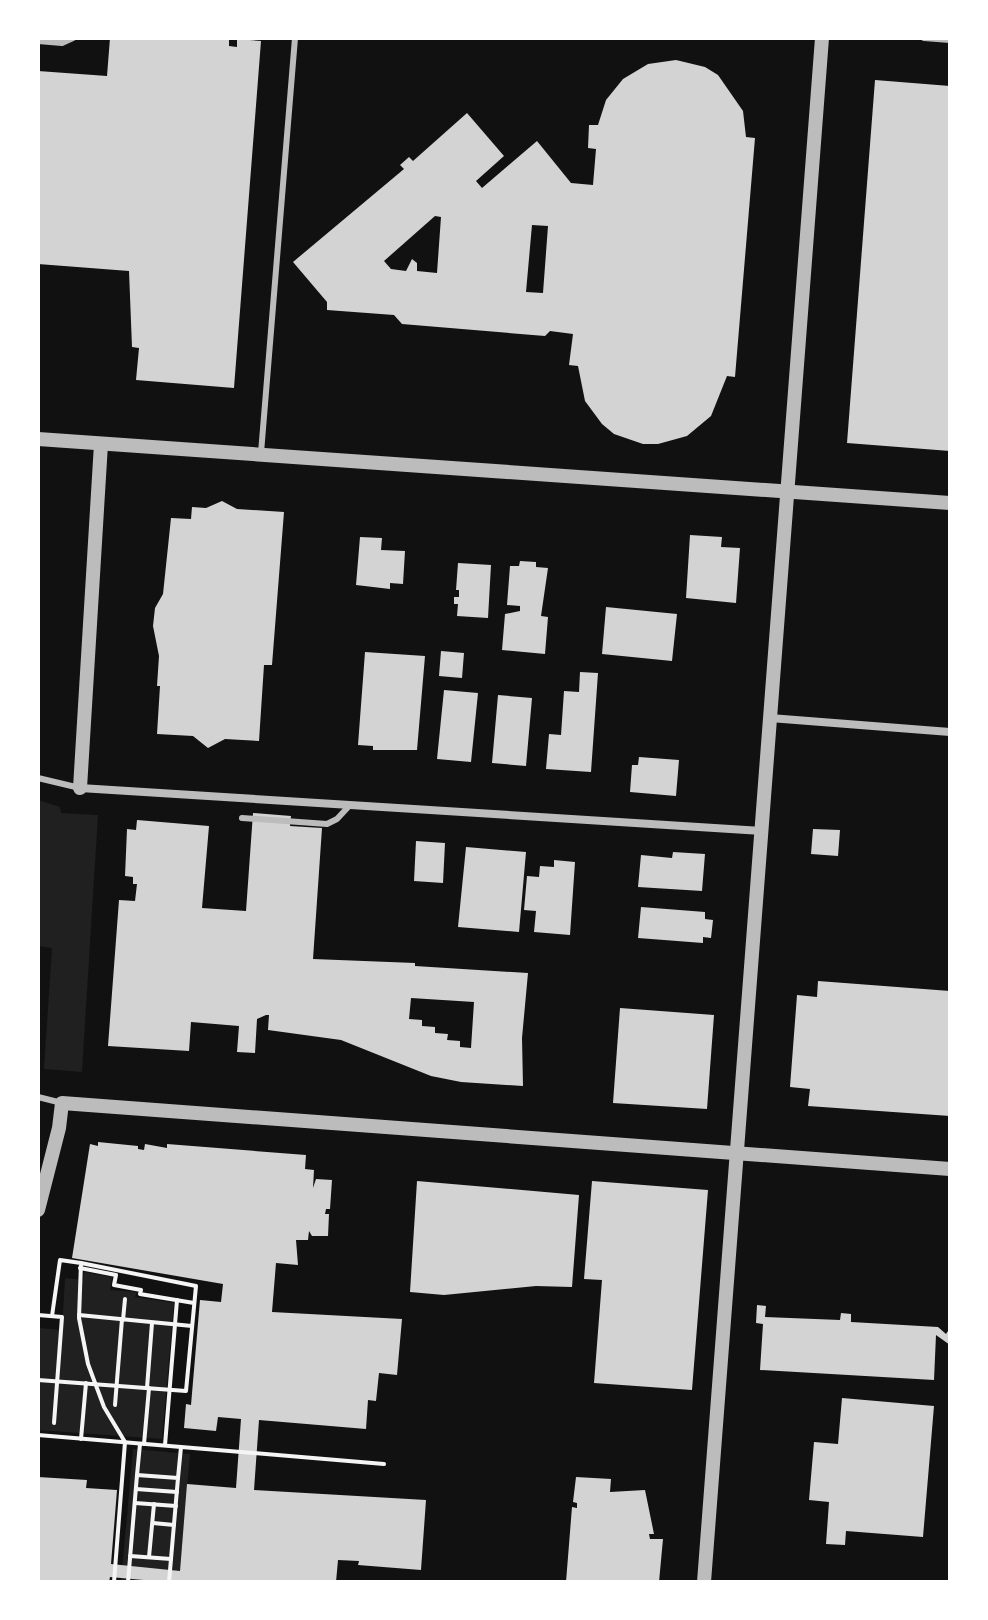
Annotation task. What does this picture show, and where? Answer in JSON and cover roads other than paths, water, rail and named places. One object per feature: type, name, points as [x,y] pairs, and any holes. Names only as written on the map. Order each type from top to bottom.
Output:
[{"type":"street","points":[[704,1582],[822,38]]},
{"type":"street","points":[[38,439],[950,503]]},
{"type":"street","points":[[101,444],[80,788],[762,831]]},
{"type":"street","points":[[770,718],[950,732]]},
{"type":"street","points":[[38,1210],[59,1128],[62,1103],[950,1169]]},
{"type":"lane","points":[[38,41],[62,43],[73,38]]},
{"type":"lane","points":[[261,456],[295,38]]},
{"type":"lane","points":[[924,38],[950,40]]},
{"type":"lane","points":[[38,778],[80,788]]},
{"type":"lane","points":[[242,818],[327,824],[337,819],[350,805]]},
{"type":"lane","points":[[38,1097],[62,1103]]}]
